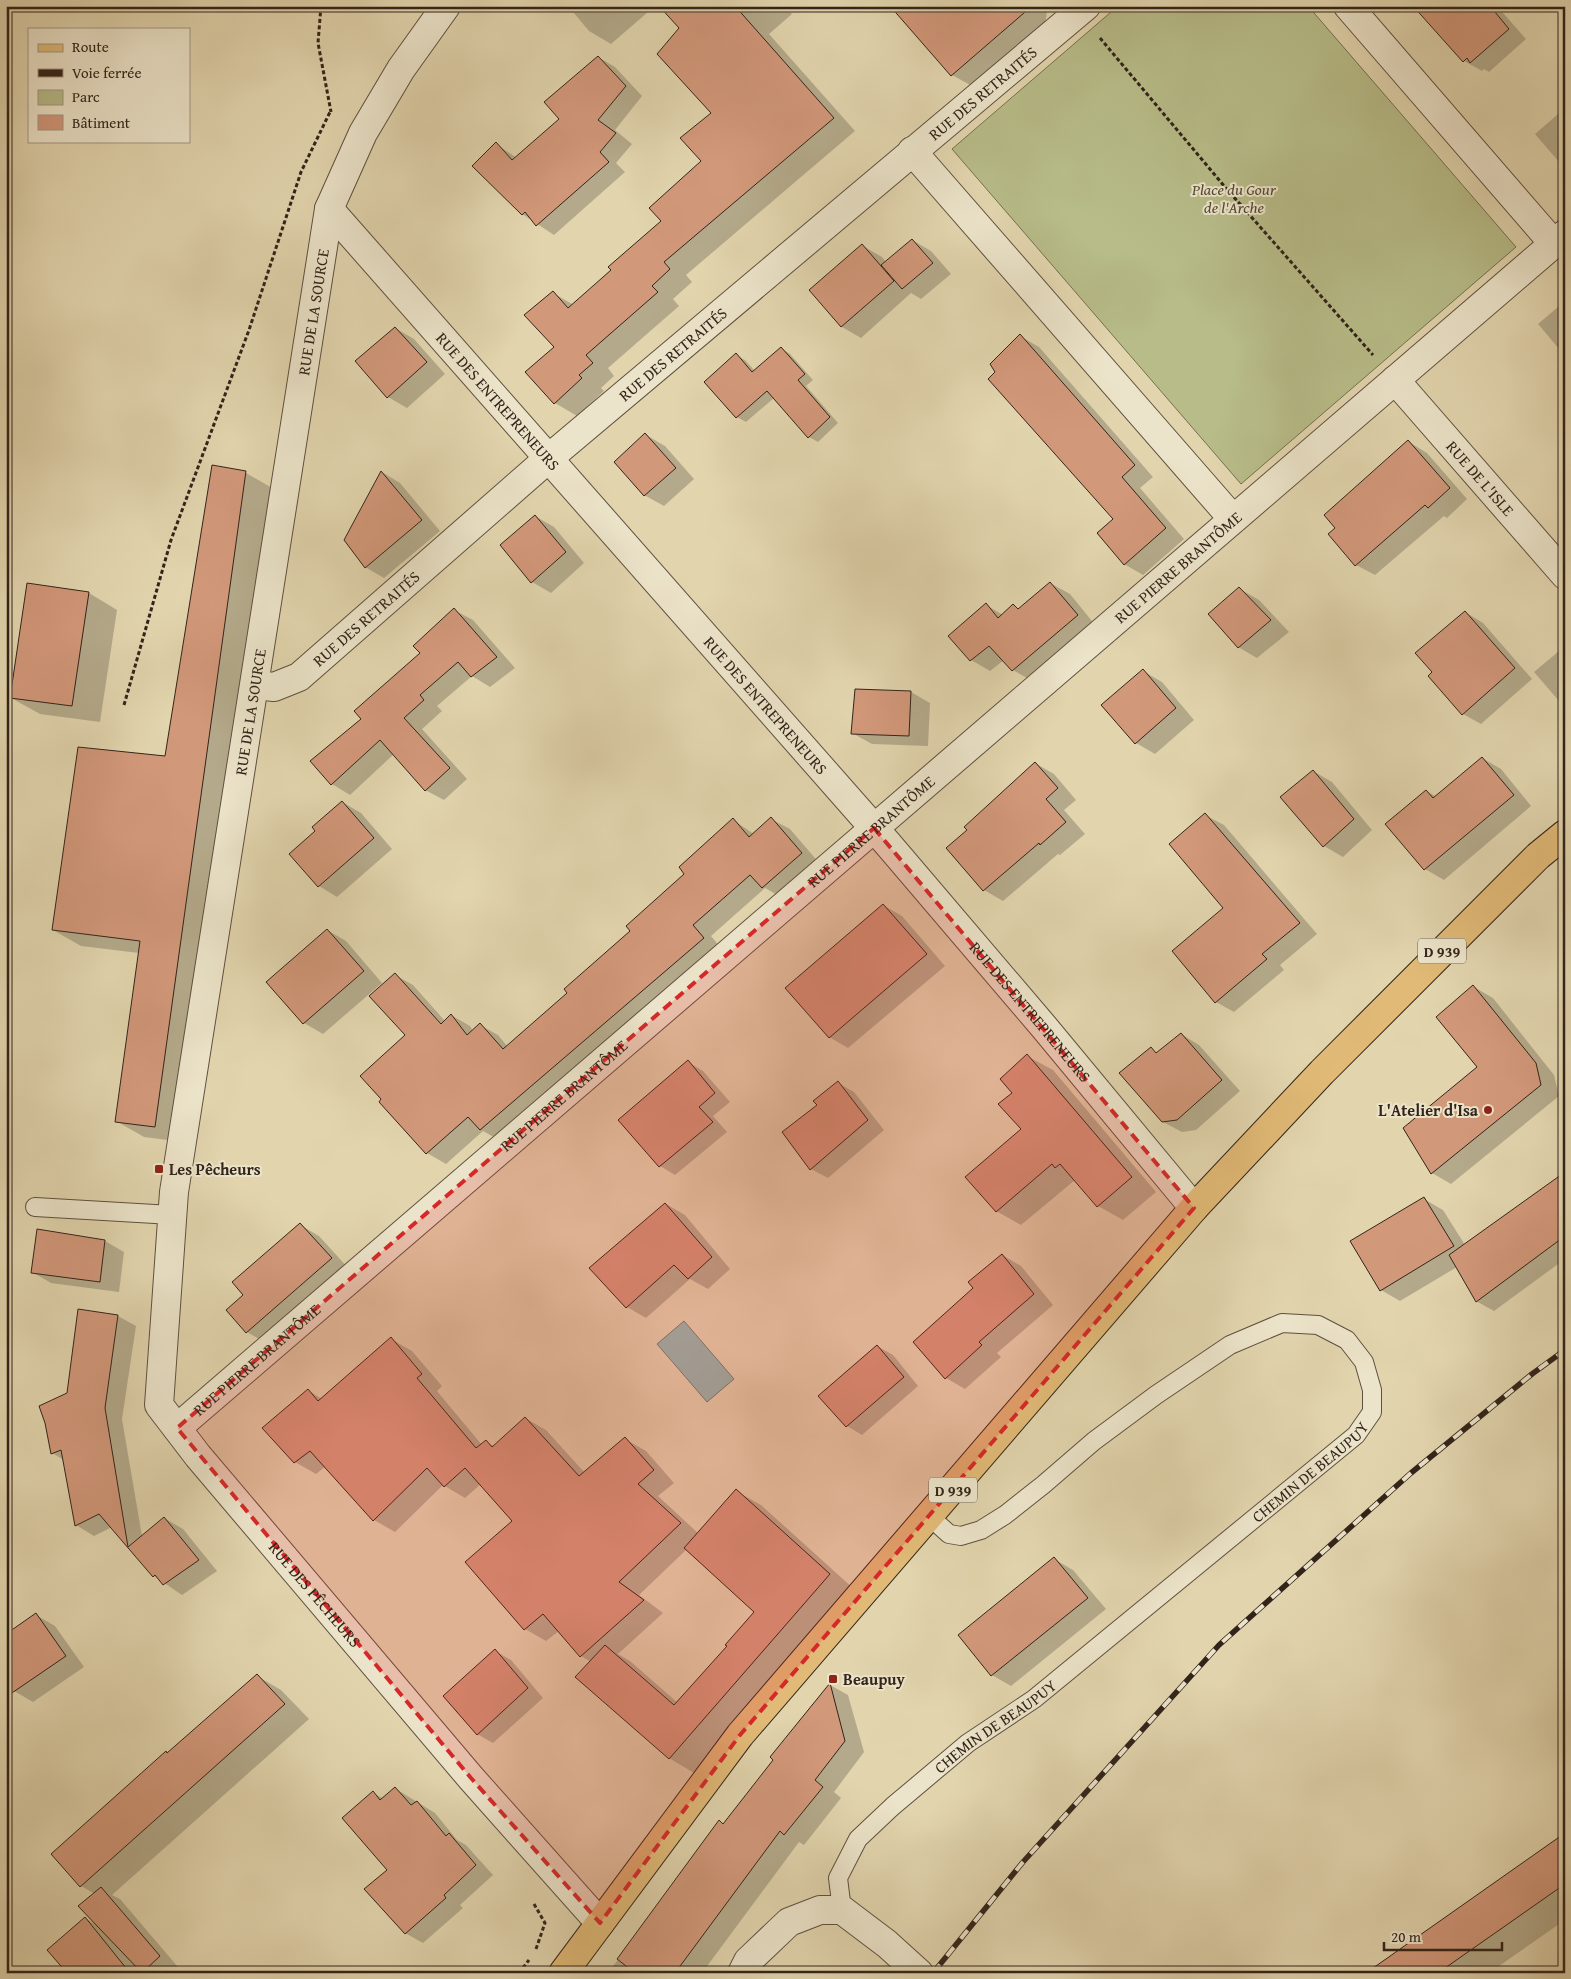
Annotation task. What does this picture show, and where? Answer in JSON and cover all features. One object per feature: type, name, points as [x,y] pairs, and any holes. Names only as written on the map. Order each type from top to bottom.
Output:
[{"type":"main road","name":"D 939","points":[[563,1973],[740,1735],[930,1517],[1194,1208],[1368,1025],[1538,856],[1565,834]]},
{"type":"street","name":"RUE DE LA SOURCE","points":[[172,1215],[329,209],[363,133],[401,68],[446,6]]},
{"type":"street","points":[[1348,6],[1559,239]]},
{"type":"street","name":"RUE DES RETRAITÉS","points":[[255,685],[274,687],[299,677],[549,458],[1079,8]]},
{"type":"street","points":[[912,151],[1234,519]]},
{"type":"street","name":"RUE DES ENTREPRENEURS","points":[[329,209],[874,828],[1044,1027],[1194,1208]]},
{"type":"street","name":"RUE PIERRE BRANTÔME","points":[[178,1428],[1559,239]]},
{"type":"street","name":"RUE DE L'ISLE","points":[[1395,380],[1565,575]]},
{"type":"street","name":"RUE DES PÊCHEURS","points":[[172,1215],[159,1405],[198,1456],[415,1712],[600,1923]]},
{"type":"street","points":[[742,1973],[748,1961],[789,1922],[820,1910],[842,1910],[886,1944],[919,1973]]},
{"type":"lane","points":[[35,1207],[172,1215]]},
{"type":"lane","name":"CHEMIN DE BEAUPUY","points":[[842,1910],[838,1878],[858,1839],[893,1806],[968,1743],[1034,1699],[1356,1435],[1372,1412],[1372,1390],[1364,1362],[1347,1340],[1318,1325],[1282,1324],[1230,1345],[1156,1395],[1094,1441],[1028,1497],[981,1530],[961,1536],[949,1534],[930,1517]]},
{"type":"path","points":[[124,705],[171,540],[249,330],[301,172],[330,112],[318,42],[322,6]]},
{"type":"path","points":[[1079,8],[1225,187],[1395,380]]},
{"type":"path","points":[[330,112],[363,133]]},
{"type":"path","points":[[519,1973],[534,1954],[545,1923],[526,1888],[550,1867]]},
{"type":"highlighted area","points":[[874,828],[1194,1208],[740,1735],[600,1923],[471,1778],[177,1428]]},
{"type":"green space","name":"Place du Gour de l'Arche","points":[[1118,6],[1308,6],[1516,247],[1241,484],[952,149]]},
{"type":"water","points":[[684,1321],[734,1379],[707,1402],[657,1344]]},
{"type":"building","points":[[659,6],[735,6],[834,118],[664,262],[670,269],[652,286],[658,292],[586,355],[593,363],[579,375],[582,378],[554,404],[525,372],[554,347],[524,315],[553,291],[568,308],[611,270],[608,267],[661,221],[649,208],[701,161],[680,138],[711,113],[657,54],[679,28]]},
{"type":"building","points":[[890,6],[1032,6],[951,76]]},
{"type":"building","points":[[1413,6],[1490,6],[1509,29],[1470,63],[1467,58],[1463,62]]},
{"type":"building","points":[[598,56],[626,86],[598,120],[616,133],[600,152],[609,162],[536,226],[525,212],[522,215],[472,166],[496,142],[512,160],[559,119],[544,102]]},
{"type":"building","points":[[912,239],[933,263],[902,289],[881,265]]},
{"type":"building","points":[[862,244],[894,281],[841,327],[809,290]]},
{"type":"building","points":[[395,327],[427,362],[387,398],[355,361]]},
{"type":"building","points":[[1020,334],[1135,465],[1122,477],[1166,528],[1124,565],[1097,533],[1113,519],[988,379],[995,372],[990,364]]},
{"type":"building","points":[[781,347],[805,374],[798,380],[830,417],[808,438],[767,391],[736,418],[704,382],[736,353],[752,372]]},
{"type":"building","points":[[645,433],[676,468],[644,496],[614,462]]},
{"type":"building","points":[[1408,440],[1450,488],[1428,508],[1425,505],[1355,566],[1328,534],[1335,528],[1324,515]]},
{"type":"building","points":[[212,465],[246,471],[155,1127],[115,1122],[140,941],[52,930],[78,747],[165,756]]},
{"type":"building","points":[[381,471],[422,520],[365,568],[344,540]]},
{"type":"building","points":[[535,515],[566,552],[531,583],[500,545]]},
{"type":"building","points":[[1050,582],[1078,615],[1012,671],[989,646],[970,661],[948,636],[986,603],[998,618],[1013,604],[1018,609]]},
{"type":"building","points":[[27,583],[89,592],[72,706],[10,698]]},
{"type":"building","points":[[1239,587],[1271,620],[1238,648],[1208,614]]},
{"type":"building","points":[[454,608],[497,657],[471,677],[458,662],[420,695],[424,700],[404,718],[450,768],[425,791],[380,740],[331,785],[310,761],[361,719],[354,711],[420,653],[413,646]]},
{"type":"building","points":[[1465,611],[1515,668],[1462,715],[1428,676],[1432,672],[1415,653]]},
{"type":"building","points":[[1143,669],[1176,708],[1135,744],[1101,705]]},
{"type":"building","points":[[855,689],[911,691],[909,736],[851,734]]},
{"type":"building","points":[[1482,757],[1514,795],[1424,870],[1385,824],[1426,790],[1433,798]]},
{"type":"building","points":[[1035,762],[1058,788],[1046,799],[1066,822],[983,891],[946,848],[967,830],[964,827]]},
{"type":"building","points":[[1313,770],[1354,819],[1323,847],[1280,797]]},
{"type":"building","points":[[342,801],[374,838],[318,887],[289,854],[315,831],[312,827]]},
{"type":"building","points":[[1205,813],[1300,923],[1262,954],[1267,959],[1215,1003],[1172,951],[1223,908],[1169,844]]},
{"type":"building","points":[[771,817],[802,853],[762,888],[750,875],[693,925],[704,938],[480,1130],[468,1117],[426,1154],[379,1102],[381,1099],[360,1076],[405,1035],[369,996],[395,973],[441,1024],[451,1014],[467,1035],[480,1023],[503,1049],[567,993],[564,989],[630,931],[626,926],[684,874],[679,867],[733,818],[749,837]]},
{"type":"building","points":[[883,904],[927,954],[829,1038],[785,988]]},
{"type":"building","points":[[327,929],[364,971],[303,1024],[266,982]]},
{"type":"building","points":[[1473,985],[1536,1063],[1541,1085],[1431,1174],[1403,1128],[1477,1067],[1436,1017]]},
{"type":"building","points":[[1181,1033],[1222,1080],[1177,1120],[1162,1122],[1119,1073],[1151,1047],[1156,1053]]},
{"type":"building","points":[[1027,1054],[1132,1177],[1097,1207],[1060,1164],[1055,1168],[1052,1164],[996,1212],[965,1177],[1021,1129],[998,1104],[1012,1093],[1000,1079]]},
{"type":"building","points":[[688,1060],[715,1093],[699,1107],[713,1122],[659,1167],[618,1120]]},
{"type":"building","points":[[838,1081],[868,1120],[810,1170],[782,1132],[817,1105],[813,1101]]},
{"type":"building","points":[[1565,1172],[1565,1236],[1476,1302],[1449,1255]]},
{"type":"building","points":[[1424,1197],[1454,1246],[1380,1291],[1350,1241]]},
{"type":"building","points":[[665,1203],[712,1257],[688,1279],[674,1265],[626,1308],[589,1268]]},
{"type":"building","points":[[300,1223],[332,1258],[246,1333],[226,1310],[243,1295],[232,1282]]},
{"type":"building","points":[[37,1229],[105,1240],[100,1282],[31,1273]]},
{"type":"building","points":[[1002,1254],[1034,1294],[979,1342],[982,1345],[945,1379],[913,1342],[973,1288],[968,1282]]},
{"type":"building","points":[[78,1309],[118,1315],[105,1408],[128,1547],[164,1517],[199,1560],[163,1585],[155,1575],[153,1577],[99,1514],[75,1526],[61,1450],[51,1454],[45,1423],[39,1406],[67,1393]]},
{"type":"building","points":[[391,1337],[422,1374],[417,1378],[476,1448],[486,1440],[492,1447],[525,1417],[579,1476],[625,1437],[654,1470],[638,1484],[681,1523],[619,1582],[644,1600],[580,1657],[543,1614],[524,1630],[465,1562],[512,1521],[465,1468],[444,1487],[427,1468],[373,1521],[310,1451],[294,1463],[262,1428],[308,1389],[318,1401]]},
{"type":"building","points":[[877,1345],[904,1377],[846,1427],[818,1396]]},
{"type":"building","points":[[736,1489],[830,1574],[669,1759],[575,1677],[605,1645],[674,1705],[727,1646],[725,1645],[754,1612],[684,1548]]},
{"type":"building","points":[[1054,1557],[1088,1598],[991,1676],[958,1635]]},
{"type":"building","points":[[36,1613],[66,1656],[6,1697],[6,1634]]},
{"type":"building","points":[[495,1649],[528,1688],[477,1735],[443,1696]]},
{"type":"building","points":[[257,1674],[285,1704],[80,1887],[51,1854],[166,1751],[167,1753]]},
{"type":"building","points":[[830,1683],[845,1741],[815,1780],[823,1787],[784,1835],[780,1831],[675,1973],[635,1973],[617,1959],[719,1820],[723,1824],[773,1760],[770,1757]]},
{"type":"building","points":[[395,1787],[411,1805],[417,1801],[446,1836],[449,1833],[476,1865],[444,1895],[446,1898],[405,1934],[364,1889],[387,1870],[342,1818],[373,1791],[380,1800]]},
{"type":"building","points":[[1565,1833],[1565,1884],[1438,1973],[1366,1973]]},
{"type":"building","points":[[101,1887],[160,1956],[142,1973],[78,1906]]},
{"type":"building","points":[[85,1917],[130,1973],[67,1973],[47,1950]]},
{"type":"railway","points":[[933,1973],[1023,1862],[1219,1645],[1411,1473],[1532,1374],[1565,1350]]},
{"type":"place","name":"L'Atelier d'Isa","points":[[1488,1110]]},
{"type":"place","name":"Les Pêcheurs","points":[[159,1169]]},
{"type":"place","name":"Beaupuy","points":[[833,1679]]}]
